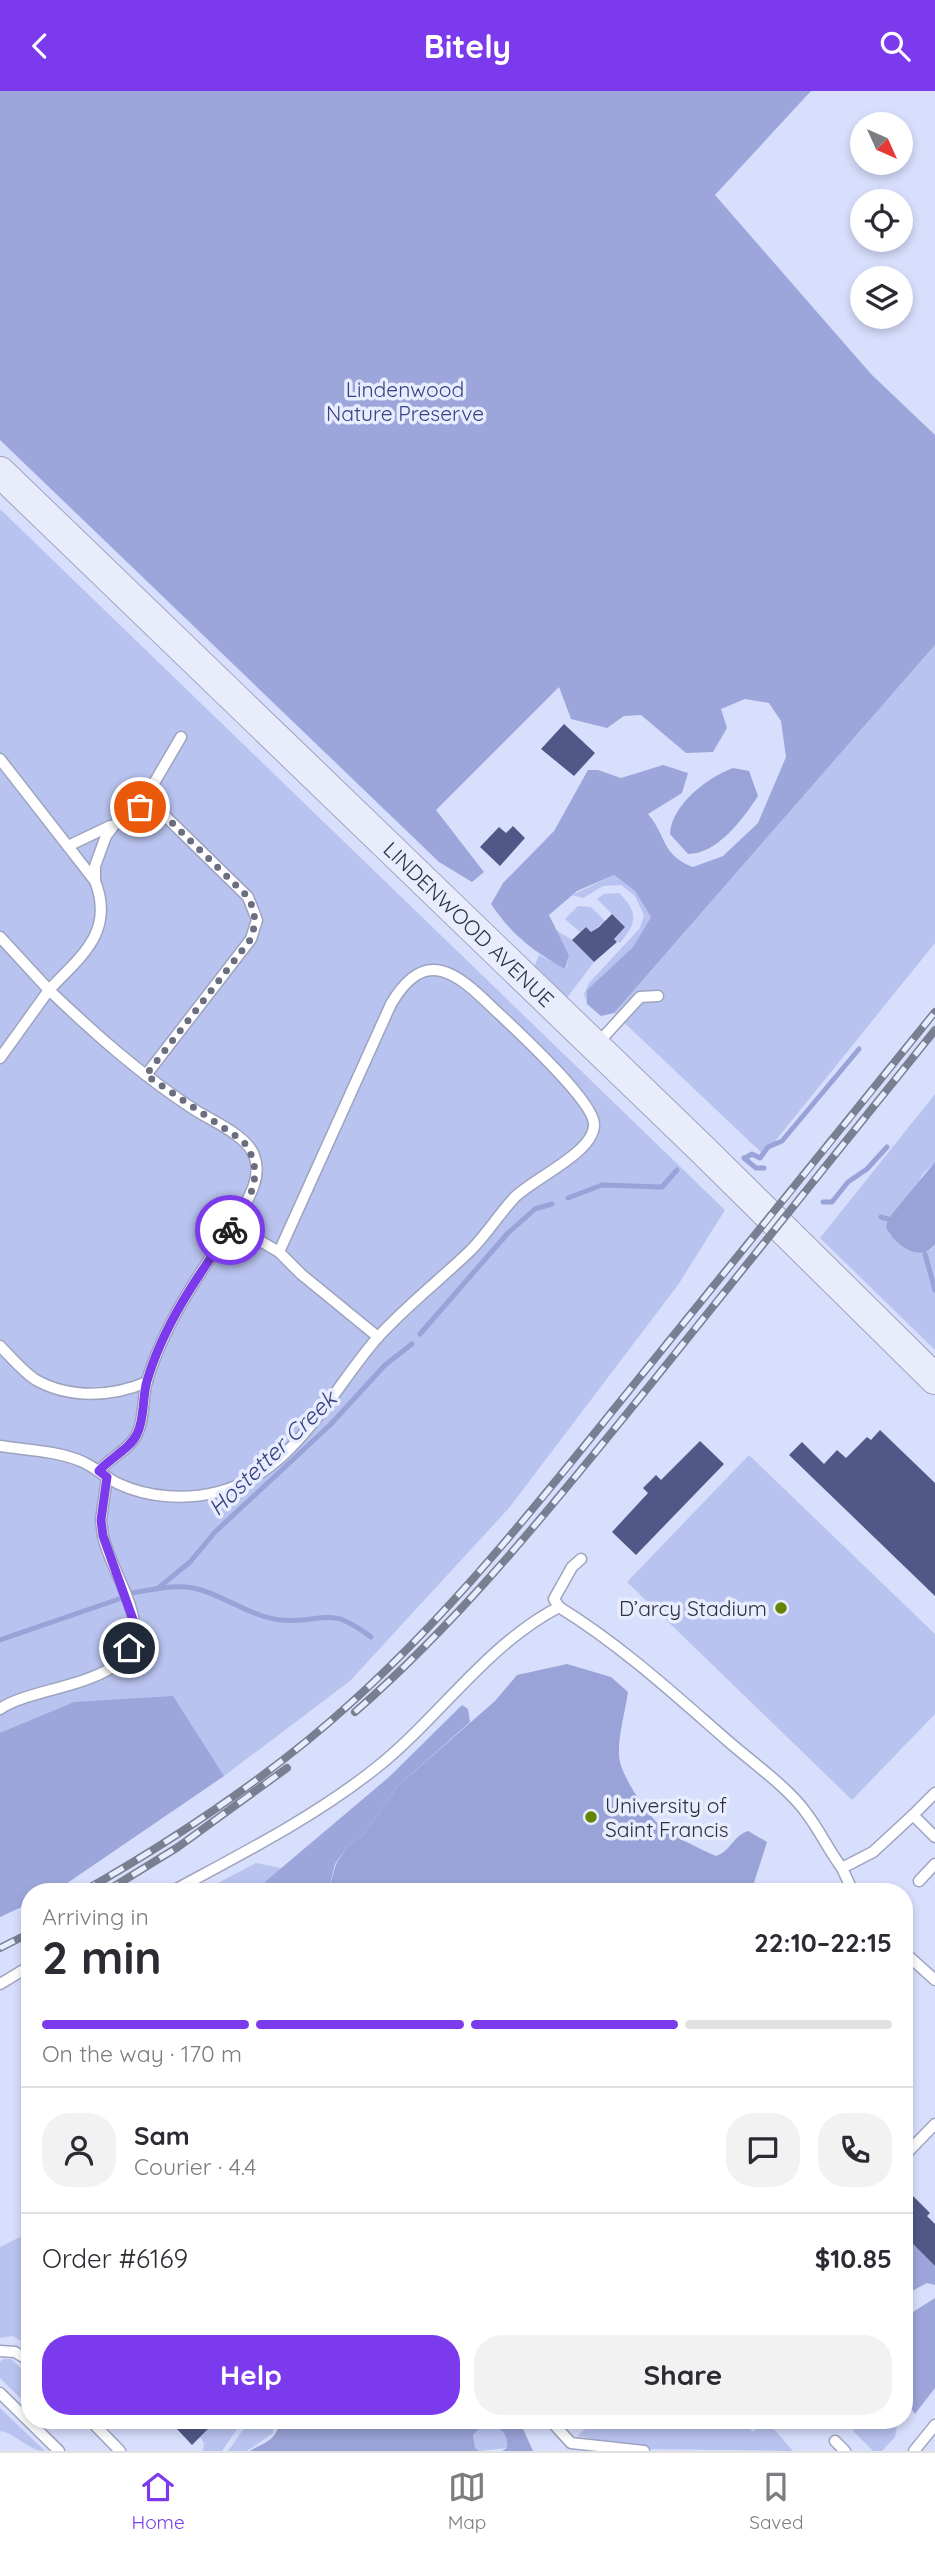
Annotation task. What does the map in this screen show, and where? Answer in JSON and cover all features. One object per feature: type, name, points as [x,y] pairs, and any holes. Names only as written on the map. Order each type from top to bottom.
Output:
[{"type":"street","name":"LINDENWOOD AVENUE","points":[[0,472],[595,1046],[935,1379]]},
{"type":"lane","points":[[68,846],[116,823],[140,807],[181,737]]},
{"type":"lane","points":[[0,759],[95,881]]},
{"type":"lane","points":[[140,807],[161,812],[248,897],[257,920],[251,939],[146,1075]]},
{"type":"lane","points":[[0,1058],[49,990],[96,936],[102,909],[95,881],[97,858],[116,823]]},
{"type":"lane","points":[[0,937],[49,990],[109,1048],[243,1141],[254,1155],[256,1182],[233,1226],[190,1287],[147,1382],[139,1432],[133,1441],[109,1459],[103,1474],[103,1536],[135,1625],[129,1648],[113,1668],[96,1677],[26,1697],[0,1709]]},
{"type":"lane","points":[[0,1445],[73,1459],[136,1490],[182,1497],[218,1492],[250,1479],[288,1451],[378,1338],[420,1295],[474,1247],[526,1186],[580,1150],[591,1137],[594,1124],[586,1105],[511,1025],[466,983],[436,968],[421,972],[401,987],[279,1252]]},
{"type":"lane","points":[[595,1046],[640,997],[658,996]]},
{"type":"lane","points":[[233,1226],[279,1252],[301,1275],[378,1338]]},
{"type":"lane","points":[[0,1346],[34,1379],[66,1393],[131,1389],[147,1382]]},
{"type":"lane","points":[[581,1559],[557,1591],[554,1599],[559,1607],[605,1636],[651,1672],[762,1770],[807,1813],[849,1883]]},
{"type":"lane","points":[[188,1883],[275,1836],[377,1767],[512,1636],[559,1607]]},
{"type":"lane","points":[[842,1868],[873,1852],[935,1793]]},
{"type":"lane","points":[[914,1815],[935,1837]]},
{"type":"lane","points":[[919,1881],[935,1864]]},
{"type":"lane","points":[[913,1960],[935,1980]]},
{"type":"lane","points":[[0,1984],[21,1971]]},
{"type":"lane","points":[[913,2147],[935,2124]]},
{"type":"lane","points":[[0,2351],[15,2352],[21,2356]]},
{"type":"lane","points":[[0,2393],[21,2414]]},
{"type":"lane","points":[[914,2451],[935,2425]]},
{"type":"lane","points":[[37,2429],[59,2451]]},
{"type":"lane","points":[[99,2429],[120,2451]]},
{"type":"lane","points":[[558,2429],[570,2443],[644,2451]]},
{"type":"lane","points":[[835,2441],[845,2451]]},
{"type":"shaded area","points":[[0,509],[725,1210],[678,1285],[509,1508],[350,1681],[224,1776],[67,1883],[21,1883],[21,1907],[0,1917]]},
{"type":"shaded area","points":[[935,645],[935,943],[764,1155],[614,1013]]},
{"type":"shaded area","points":[[733,768],[749,771],[758,796],[745,815],[719,842],[699,852],[688,854],[670,834],[677,813],[692,793]]},
{"type":"shaded area","points":[[614,875],[635,891],[651,917],[633,947],[587,990],[587,1004],[584,994],[589,983],[640,928],[644,915],[635,896],[621,885],[603,886],[583,898],[572,895]]},
{"type":"shaded area","points":[[619,893],[630,906],[633,917],[630,929],[620,943],[614,939],[625,927],[597,899],[604,894]]},
{"type":"shaded area","points":[[578,906],[591,907],[605,921],[591,932],[586,927],[580,932],[565,919]]},
{"type":"shaded area","points":[[556,930],[572,940],[594,962],[566,999],[533,969],[539,955],[566,969],[569,955]]},
{"type":"shaded area","points":[[935,1094],[935,1162],[923,1174],[889,1234],[906,1247],[931,1250],[935,1244],[935,1350],[820,1238]]},
{"type":"shaded area","points":[[935,1162],[935,1244],[929,1250],[915,1252],[901,1246],[886,1227],[888,1219]]},
{"type":"shaded area","name":"D’arcy Stadium","points":[[749,1455],[935,1634],[935,1714],[852,1800],[627,1582]]},
{"type":"shaded area","points":[[567,1664],[611,1677],[628,1692],[619,1756],[624,1774],[635,1793],[659,1825],[716,1856],[748,1831],[767,1842],[754,1883],[331,1883],[336,1864],[348,1846],[363,1836],[398,1786],[495,1701],[517,1675]]},
{"type":"shaded area","points":[[256,1863],[281,1868],[267,1883],[218,1883]]},
{"type":"shaded area","points":[[21,2236],[21,2341],[13,2336],[0,2338],[0,2247]]},
{"type":"shaded area","points":[[3,2359],[11,2359],[21,2368],[21,2399],[0,2378],[0,2362]]},
{"type":"shaded area","points":[[0,2408],[45,2451],[33,2448],[0,2431]]},
{"type":"shaded area","points":[[208,2429],[237,2429],[222,2451],[203,2451],[204,2443],[200,2437]]},
{"type":"shaded area","points":[[244,2429],[273,2429],[273,2433],[247,2451],[228,2451]]},
{"type":"shaded area","points":[[277,2429],[479,2429],[473,2435],[475,2448],[479,2451],[250,2451],[276,2433]]},
{"type":"shaded area","points":[[479,2429],[499,2429],[507,2438],[507,2448],[479,2451],[475,2448],[473,2435]]},
{"type":"shaded area","points":[[499,2429],[523,2429],[533,2451],[502,2451],[507,2448],[505,2434]]},
{"type":"shaded area","points":[[585,2429],[750,2429],[753,2432],[756,2429],[774,2429],[793,2451],[649,2449],[577,2436]]},
{"type":"shaded area","points":[[854,2429],[896,2429],[895,2437],[882,2451],[873,2451]]},
{"type":"green space","name":"Lindenwood Nature Preserve","points":[[0,91],[811,91],[715,195],[871,374],[935,435],[935,645],[614,1013],[601,1016],[587,1004],[587,990],[633,947],[651,917],[635,891],[614,875],[577,891],[549,915],[569,955],[565,969],[524,941],[491,904],[503,883],[554,831],[588,770],[598,770],[621,778],[663,765],[688,773],[682,793],[648,814],[670,851],[683,862],[693,867],[723,856],[758,823],[786,757],[781,721],[769,703],[745,699],[721,709],[727,728],[713,752],[686,753],[641,715],[624,716],[607,728],[571,719],[559,687],[436,810],[484,872],[472,882],[439,862],[0,440]]},
{"type":"green space","points":[[173,1696],[224,1776],[67,1883],[21,1883],[21,1907],[0,1917],[0,1733],[74,1702]]},
{"type":"green space","points":[[462,1705],[468,1709],[470,1722],[398,1786],[363,1836],[348,1846],[335,1864],[330,1883],[265,1883],[266,1881],[389,1777]]},
{"type":"green space","points":[[913,2244],[935,2266],[935,2285],[927,2283],[913,2290]]},
{"type":"green space","points":[[935,2298],[935,2388],[915,2414],[913,2411],[913,2312]]},
{"type":"building","points":[[564,724],[595,753],[574,776],[541,749]]},
{"type":"building","points":[[513,826],[525,838],[500,866],[480,847],[499,827],[506,833]]},
{"type":"building","points":[[612,914],[625,927],[614,939],[617,942],[594,962],[572,940],[586,927],[591,932],[599,927]]},
{"type":"building","points":[[880,1430],[935,1483],[935,1596],[789,1455],[802,1442],[824,1464],[837,1450],[846,1458],[867,1437],[871,1440]]},
{"type":"building","points":[[700,1441],[724,1464],[636,1555],[612,1532],[648,1493],[643,1488],[656,1475],[661,1480]]},
{"type":"building","points":[[913,2196],[930,2213],[927,2216],[935,2224],[935,2266],[913,2244]]},
{"type":"building","points":[[177,2429],[208,2429],[192,2445]]},
{"type":"waterway","points":[[745,1158],[752,1154],[760,1158],[768,1147],[782,1141],[859,1049]]},
{"type":"waterway","name":"Hostetter Creek","points":[[823,1202],[832,1202],[848,1182],[867,1169],[887,1147]]},
{"type":"waterway","name":"Hostetter Creek","points":[[744,1158],[756,1168],[764,1168]]},
{"type":"waterway","name":"Hostetter Creek","points":[[568,1198],[602,1185],[662,1187],[677,1170]]},
{"type":"waterway","name":"Hostetter Creek","points":[[420,1334],[508,1233],[535,1209],[552,1204]]},
{"type":"waterway","points":[[881,1217],[888,1219]]},
{"type":"waterway","points":[[925,1254],[935,1290]]},
{"type":"waterway","name":"Hostetter Creek","points":[[157,1589],[190,1562],[215,1532],[330,1425],[385,1365],[412,1344]]},
{"type":"waterway","points":[[132,1593],[166,1587],[192,1588],[211,1593],[270,1618],[334,1618],[371,1637]]},
{"type":"waterway","points":[[0,1640],[119,1599]]},
{"type":"railway","points":[[97,1883],[198,1821],[281,1761],[396,1661],[476,1575],[553,1485],[935,1012]]},
{"type":"railway","points":[[355,1712],[434,1637],[543,1516],[935,1030]]},
{"type":"railway","points":[[120,1883],[178,1847],[287,1768]]},
{"type":"railway","points":[[0,1948],[21,1938]]},
{"type":"way so far","points":[[140,807],[161,812],[248,897],[257,920],[251,939],[146,1075],[243,1141],[254,1155],[256,1182],[230,1230]]},
{"type":"place","name":"D’arcy Stadium","points":[[781,1608]]},
{"type":"place","name":"University of Saint Francis","points":[[591,1817]]},
{"type":"route","points":[[129,1648],[135,1625],[120,1580],[107,1554],[101,1520],[107,1477],[99,1471],[109,1459],[133,1441],[139,1432],[147,1382],[171,1326],[190,1287],[230,1230]]}]
